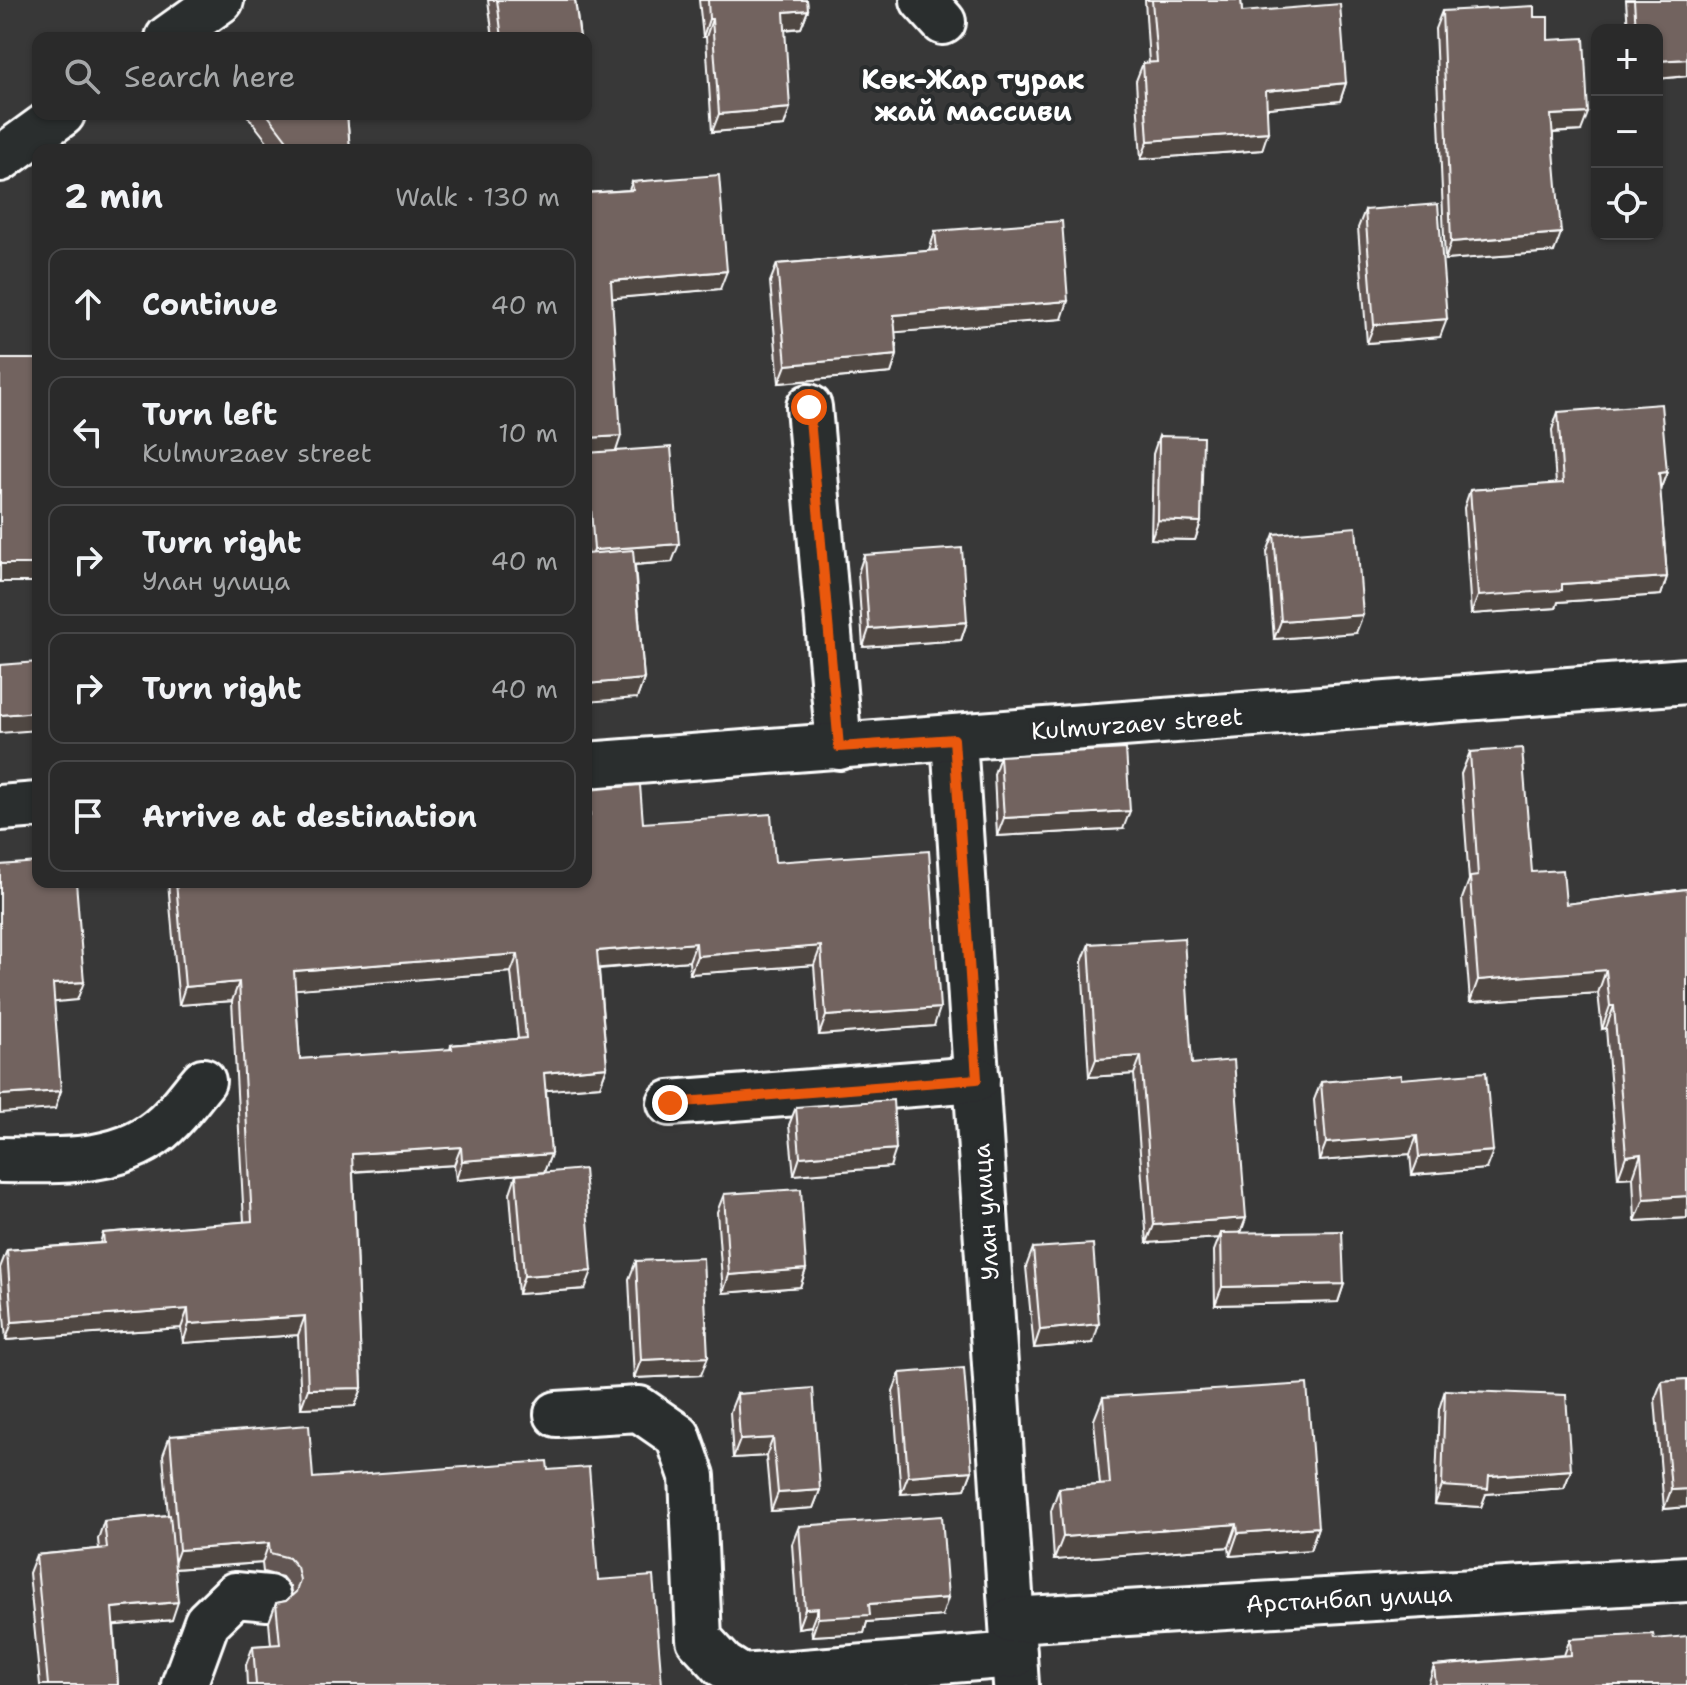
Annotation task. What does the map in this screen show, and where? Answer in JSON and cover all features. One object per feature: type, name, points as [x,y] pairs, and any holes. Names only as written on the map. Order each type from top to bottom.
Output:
[{"type":"street","points":[[176,32],[221,0]]},
{"type":"street","points":[[0,159],[54,120]]},
{"type":"street","points":[[809,407],[839,747]]},
{"type":"street","name":"Kulmurzaev street","points":[[592,765],[1687,681]]},
{"type":"street","name":"Улан улица","points":[[954,739],[1014,1653]]},
{"type":"street","points":[[0,808],[32,805]]},
{"type":"street","points":[[670,1103],[977,1079]]},
{"type":"street","points":[[0,1160],[78,1160],[132,1148],[165,1125],[203,1081]]},
{"type":"street","name":"Арстанбап улица","points":[[557,1414],[639,1409],[678,1436],[692,1476],[699,1639],[723,1665],[742,1677],[1014,1653],[1687,1579]]},
{"type":"street","points":[[184,1685],[207,1622],[235,1595],[268,1598]]},
{"type":"building","points":[[497,0],[575,0],[579,32],[501,32]]},
{"type":"building","points":[[708,0],[807,0],[808,10],[784,12],[790,108],[719,114]]},
{"type":"building","points":[[1152,0],[1241,0],[1242,12],[1340,4],[1346,83],[1266,91],[1268,132],[1148,141],[1143,63],[1157,62]]},
{"type":"building","points":[[1634,0],[1687,0],[1687,59],[1663,61],[1663,24],[1636,24]]},
{"type":"building","points":[[1534,6],[1534,17],[1548,17],[1548,40],[1584,38],[1588,113],[1551,115],[1561,233],[1451,242],[1442,11]]},
{"type":"building","points":[[272,120],[348,120],[350,144],[290,144]]},
{"type":"building","points":[[719,175],[727,271],[611,281],[621,436],[592,438],[592,193],[633,190],[632,182]]},
{"type":"building","points":[[1438,204],[1447,319],[1374,325],[1365,210]]},
{"type":"building","points":[[1062,221],[1068,301],[894,315],[897,355],[786,365],[777,264],[937,250],[935,231]]},
{"type":"building","points":[[0,359],[32,359],[32,564],[0,564]]},
{"type":"building","points":[[1661,404],[1667,472],[1659,473],[1667,577],[1562,584],[1562,590],[1478,596],[1470,490],[1563,483],[1558,412]]},
{"type":"building","points":[[1159,436],[1203,437],[1201,522],[1158,520]]},
{"type":"building","points":[[671,447],[679,544],[594,550],[592,453]]},
{"type":"building","points":[[1356,527],[1363,615],[1281,621],[1274,534]]},
{"type":"building","points":[[962,548],[967,622],[869,629],[864,555]]},
{"type":"building","points":[[633,550],[644,679],[592,683],[592,553]]},
{"type":"building","points":[[32,662],[32,712],[0,715],[0,665]]},
{"type":"building","points":[[1522,748],[1532,872],[1563,870],[1566,904],[1687,889],[1687,1196],[1644,1199],[1641,1154],[1626,1156],[1614,1006],[1610,1006],[1606,970],[1478,980],[1470,877],[1478,876],[1470,752]]},
{"type":"building","points":[[1126,749],[1130,811],[1004,818],[1000,756]]},
{"type":"building","points":[[640,785],[643,823],[771,814],[775,862],[929,851],[940,1008],[826,1016],[821,946],[697,956],[696,943],[597,951],[607,1067],[544,1073],[551,1154],[462,1161],[461,1147],[352,1154],[362,1388],[308,1389],[305,1316],[189,1324],[188,1309],[12,1322],[7,1250],[104,1243],[103,1233],[252,1221],[239,982],[185,987],[177,888],[592,888],[592,790]],"holes":[[[518,954],[526,1038],[451,1045],[452,1049],[300,1059],[294,971]]]},
{"type":"building","points":[[32,862],[32,888],[76,888],[84,982],[53,984],[61,1091],[0,1095],[0,865]]},
{"type":"building","points":[[1184,938],[1192,1064],[1234,1060],[1246,1218],[1154,1225],[1141,1056],[1096,1059],[1089,944]]},
{"type":"building","points":[[1486,1072],[1493,1151],[1419,1157],[1417,1136],[1326,1143],[1321,1082]]},
{"type":"building","points":[[893,1100],[896,1149],[800,1157],[796,1107]]},
{"type":"building","points":[[584,1169],[592,1271],[524,1276],[516,1175]]},
{"type":"building","points":[[801,1189],[806,1269],[729,1275],[724,1194]]},
{"type":"building","points":[[1342,1231],[1344,1284],[1222,1287],[1221,1233]]},
{"type":"building","points":[[1093,1244],[1099,1324],[1040,1330],[1033,1248]]},
{"type":"building","points":[[703,1258],[708,1357],[641,1360],[636,1261]]},
{"type":"building","points":[[964,1368],[972,1471],[908,1476],[900,1373]]},
{"type":"building","points":[[1687,1379],[1687,1489],[1671,1490],[1662,1381]]},
{"type":"building","points":[[1307,1384],[1318,1527],[1238,1533],[1237,1524],[1063,1537],[1059,1488],[1110,1484],[1103,1397]]},
{"type":"building","points":[[813,1388],[820,1490],[778,1493],[773,1438],[740,1440],[737,1394]]},
{"type":"building","points":[[1445,1390],[1566,1395],[1571,1470],[1489,1476],[1488,1489],[1442,1486]]},
{"type":"building","points":[[309,1425],[313,1478],[547,1461],[548,1470],[589,1467],[598,1580],[653,1576],[662,1685],[256,1685],[253,1646],[280,1644],[276,1603],[286,1601],[296,1592],[300,1580],[297,1567],[289,1558],[270,1553],[269,1543],[179,1550],[170,1436]]},
{"type":"building","points":[[170,1515],[178,1602],[112,1608],[118,1685],[48,1685],[36,1555],[107,1548],[104,1521]]},
{"type":"building","points":[[942,1516],[948,1598],[869,1604],[870,1615],[818,1618],[818,1608],[805,1609],[799,1526]]},
{"type":"building","points":[[1653,1634],[1654,1639],[1687,1636],[1687,1685],[1436,1685],[1434,1666],[1571,1655],[1570,1639]]},
{"type":"district","name":"Көк-Жар турак жай массиви","points":[[973,95]]},
{"type":"route","points":[[670,1103],[977,1079],[954,739],[839,747],[809,407]]}]
